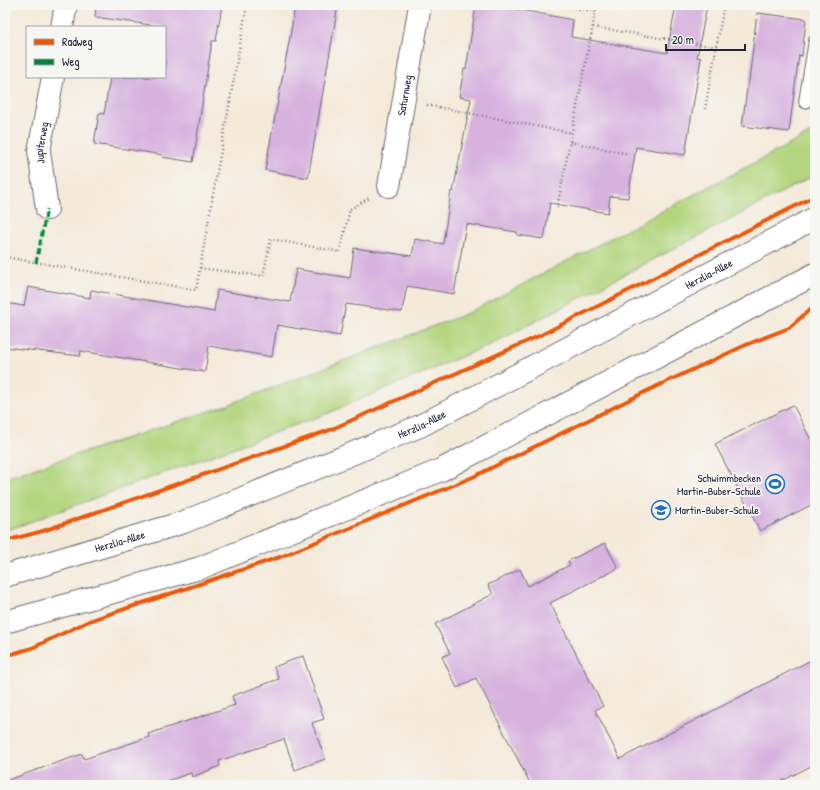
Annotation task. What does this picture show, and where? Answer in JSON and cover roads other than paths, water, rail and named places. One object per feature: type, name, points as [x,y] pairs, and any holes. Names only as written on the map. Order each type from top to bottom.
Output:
[{"type":"main road","points":[[62,26],[66,5]]},
{"type":"main road","name":"Saturnweg","points":[[389,186],[420,5]]},
{"type":"main road","name":"Jupiterweg","points":[[48,209],[39,151],[53,78]]},
{"type":"main road","name":"Herzlia-Allee","points":[[5,576],[184,522],[420,426],[815,218]]},
{"type":"main road","points":[[5,622],[200,568],[441,470],[815,274]]},
{"type":"lane","points":[[805,102],[815,41]]},
{"type":"place","name":"Schwimmbecken Martin-Buber-Schule","points":[[775,484]]},
{"type":"place","name":"Martin-Buber-Schule","points":[[661,510]]}]
